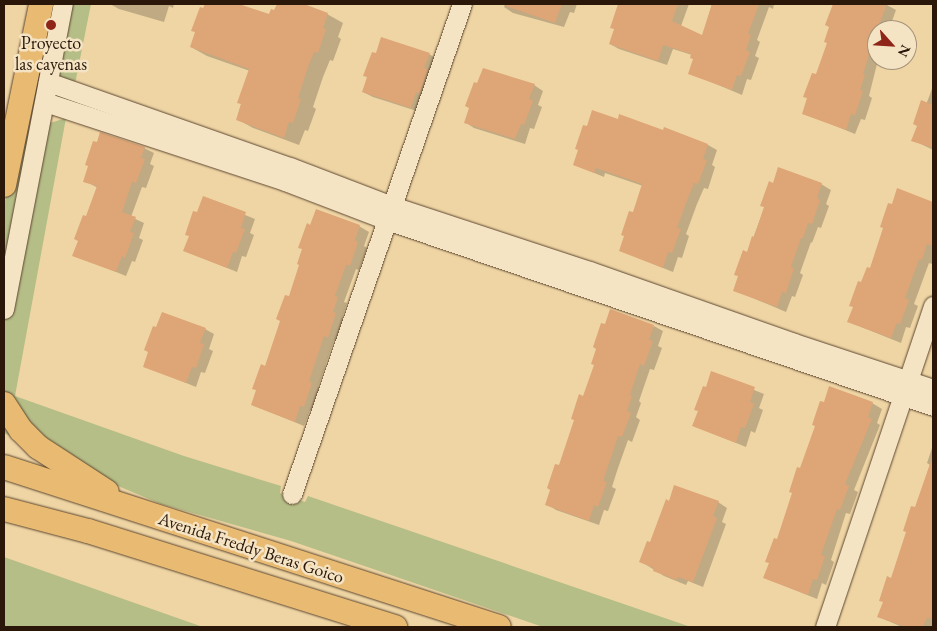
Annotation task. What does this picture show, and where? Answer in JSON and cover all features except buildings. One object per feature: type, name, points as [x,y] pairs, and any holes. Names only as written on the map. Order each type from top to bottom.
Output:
[{"type":"main road","points":[[4,184],[41,4]]},
{"type":"main road","points":[[4,404],[21,430],[38,447],[71,470],[143,513]]},
{"type":"main road","name":"Avenida Freddy Beras Goico","points":[[4,467],[499,627]]},
{"type":"main road","name":"Avenida Freddy Beras Goico","points":[[4,509],[88,531],[395,627]]},
{"type":"street","points":[[4,308],[64,4]]},
{"type":"street","points":[[292,494],[462,4]]},
{"type":"street","points":[[48,82],[65,99],[287,174],[389,213],[682,310],[905,388],[933,406]]},
{"type":"street","points":[[45,102],[65,99]]},
{"type":"street","points":[[825,627],[933,306]]},
{"type":"street","points":[[905,388],[933,389]]},
{"type":"green space","points":[[40,4],[91,4],[75,84],[28,64]]},
{"type":"green space","points":[[66,118],[15,396],[184,456],[281,486],[280,493],[305,502],[308,496],[691,627],[543,627],[291,541],[161,504],[75,468],[4,433],[4,207],[18,133]]},
{"type":"green space","points":[[4,557],[203,627],[4,627]]},
{"type":"place","name":"Proyecto las cayenas","points":[[51,25]]}]
